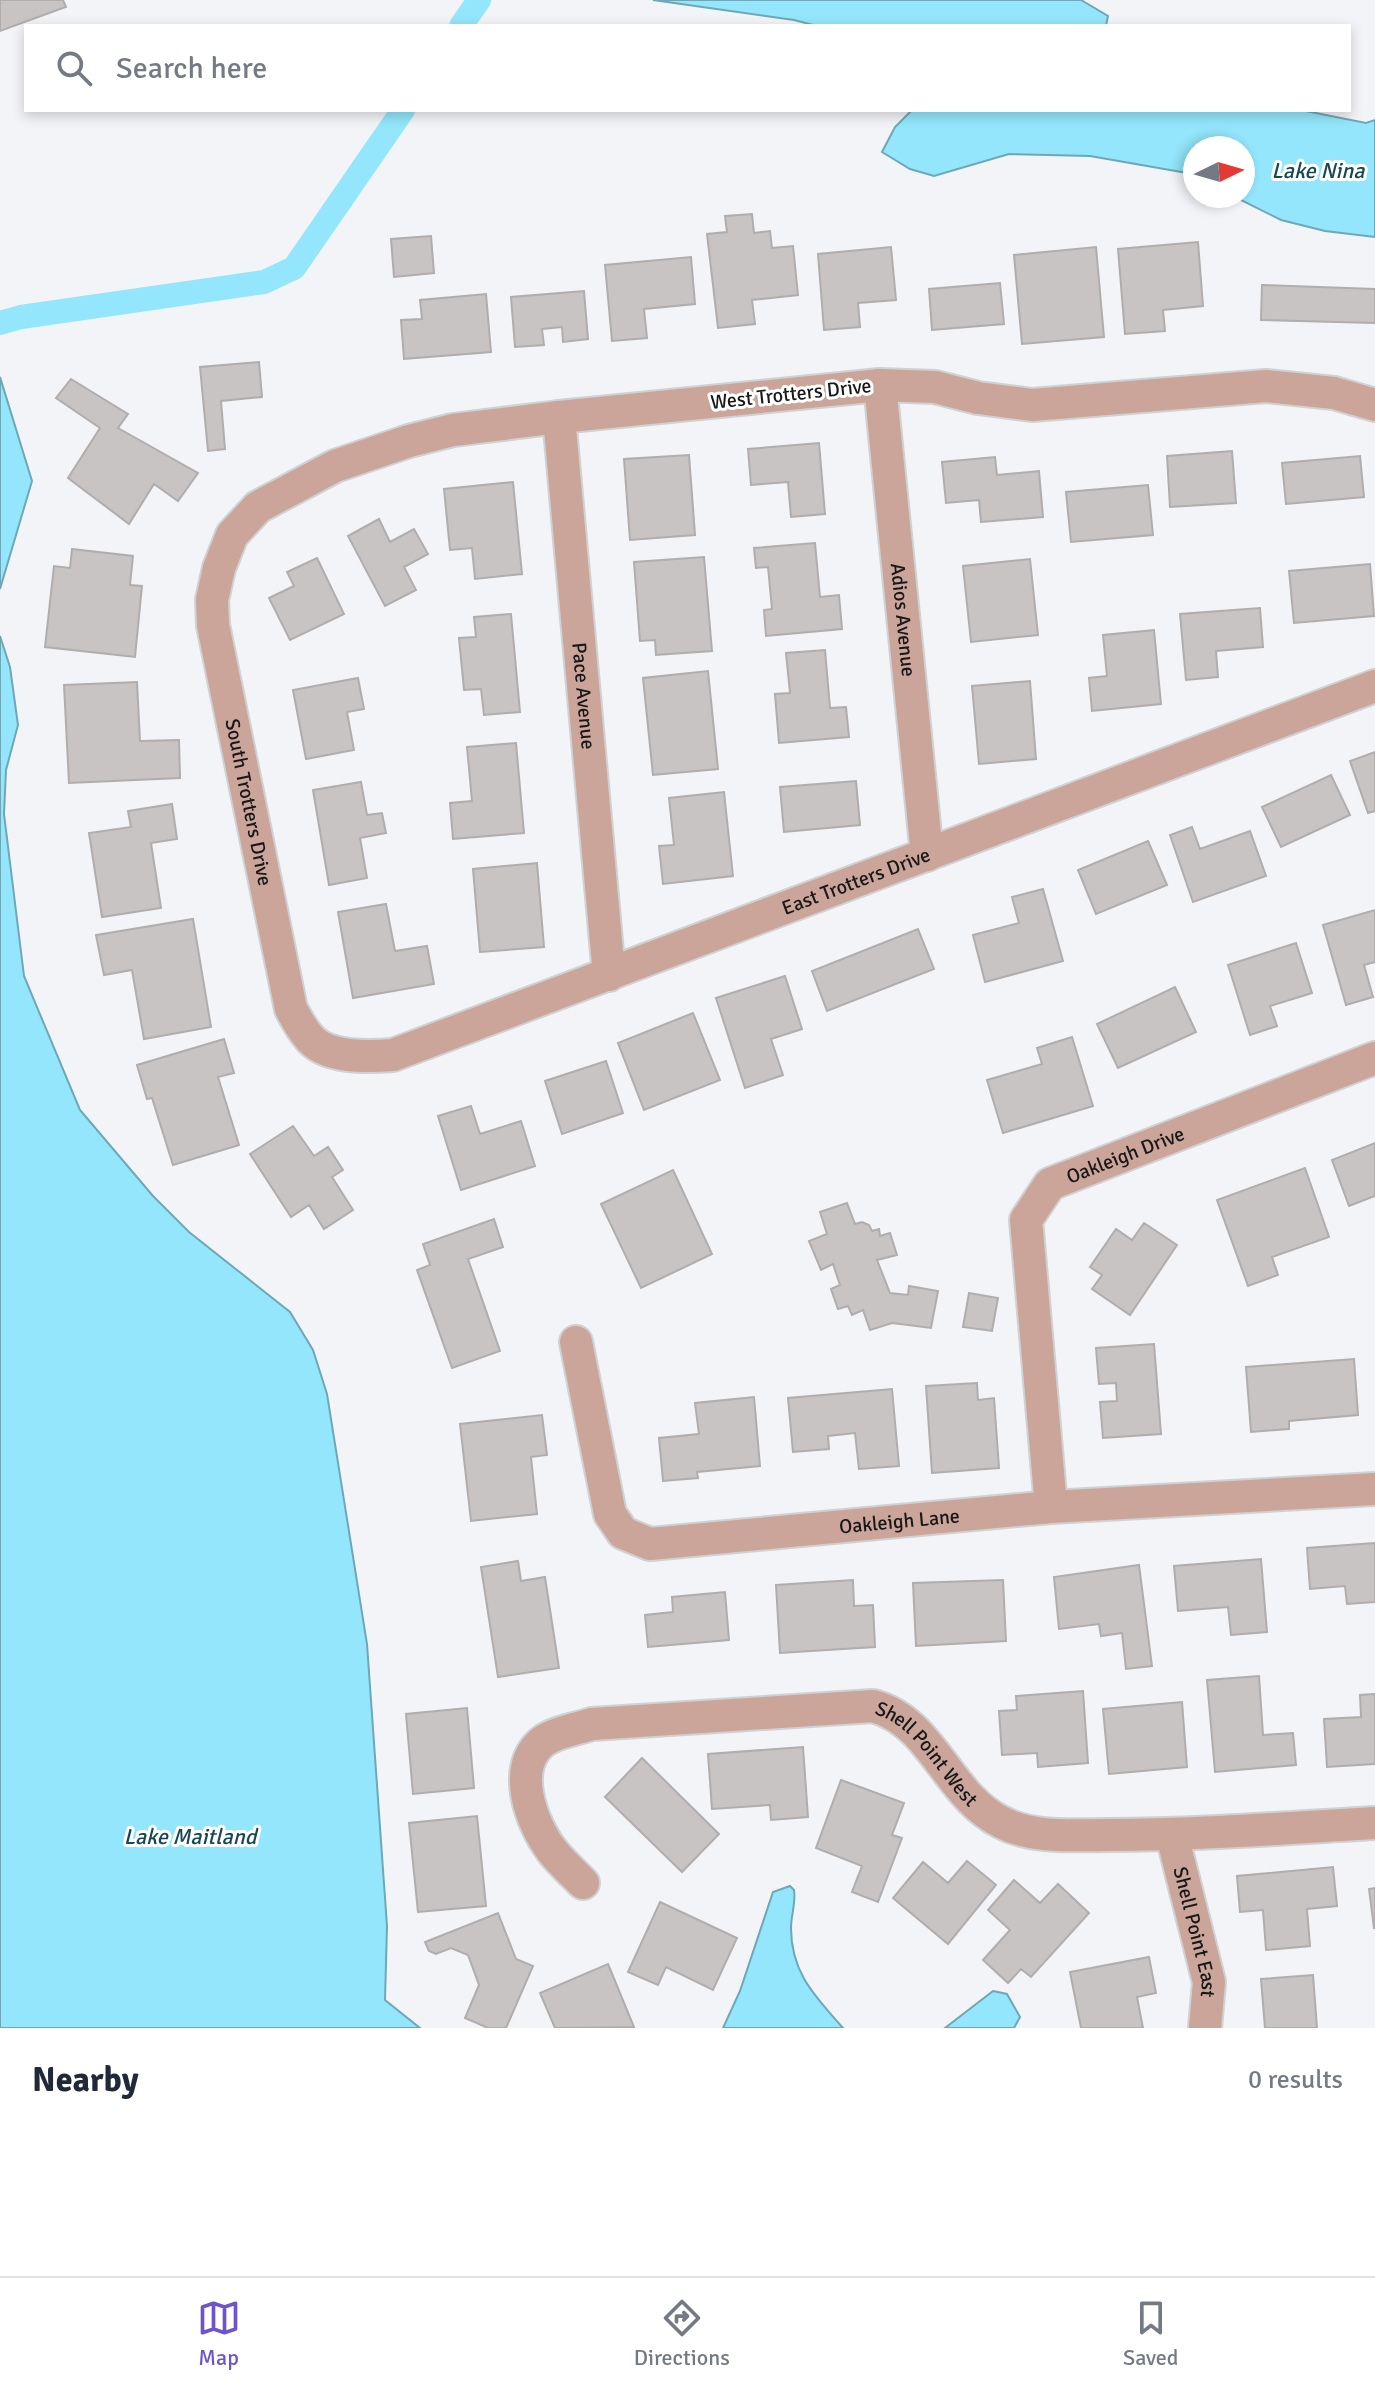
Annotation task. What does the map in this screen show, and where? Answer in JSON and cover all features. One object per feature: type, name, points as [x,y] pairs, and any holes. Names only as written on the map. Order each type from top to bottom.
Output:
[{"type":"street","name":"West Trotters Drive","points":[[232,535],[258,507],[335,466],[453,430],[559,417],[880,385],[935,387],[978,398],[1032,405],[1266,386],[1334,393],[1375,405]]},
{"type":"street","name":"Adios Avenue","points":[[880,385],[927,855]]},
{"type":"street","name":"Pace Avenue","points":[[559,417],[609,975]]},
{"type":"street","name":"South Trotters Drive","points":[[232,535],[219,568],[212,600],[216,640],[291,1009],[309,1040],[333,1051]]},
{"type":"street","name":"East Trotters Drive","points":[[333,1051],[359,1058],[393,1055],[1375,686]]},
{"type":"street","name":"Oakleigh Drive","points":[[1051,1507],[1026,1220],[1050,1184],[1375,1058]]},
{"type":"street","name":"Oakleigh Lane","points":[[576,1342],[610,1514],[623,1533],[650,1544],[1051,1507],[1375,1489]]},
{"type":"street","name":"Shell Point West","points":[[583,1883],[552,1851],[534,1820],[525,1783],[531,1756],[542,1742],[554,1735],[592,1724],[851,1705],[873,1706],[889,1710],[913,1726],[968,1798],[1001,1823],[1044,1835],[1172,1835],[1375,1823]]},
{"type":"street","name":"Shell Point East","points":[[1172,1835],[1209,1982],[1205,2028]]},
{"type":"water","points":[[653,0],[1081,0],[1108,16],[1106,24],[809,24]]},
{"type":"water","name":"Lake Nina","points":[[910,112],[1311,112],[1366,123],[1375,120],[1375,237],[1325,231],[1281,220],[1255,207],[1255,136],[1183,136],[1183,172],[1090,156],[1009,154],[934,176],[910,169],[882,152],[895,127]]},
{"type":"water","points":[[0,377],[32,481],[0,589]]},
{"type":"water","name":"Lake Maitland","points":[[0,636],[10,667],[18,725],[6,770],[4,814],[24,976],[80,1110],[153,1196],[189,1232],[290,1312],[313,1350],[327,1394],[367,1644],[387,1926],[385,2000],[420,2028],[0,2028]]},
{"type":"water","points":[[790,1886],[794,1890],[791,1928],[795,1958],[806,1983],[843,2028],[723,2028],[740,1991],[773,1892]]},
{"type":"water","points":[[993,1991],[1007,1994],[1020,2017],[1014,2028],[945,2028]]},
{"type":"building","points":[[0,0],[63,0],[66,7],[0,31]]},
{"type":"building","points":[[752,214],[754,233],[770,231],[772,248],[793,246],[798,295],[752,300],[755,324],[718,328],[707,234],[727,232],[725,216]]},
{"type":"building","points":[[431,236],[434,273],[394,277],[391,239]]},
{"type":"building","points":[[1198,242],[1203,306],[1163,310],[1165,331],[1125,334],[1118,249]]},
{"type":"building","points":[[891,247],[896,300],[858,303],[860,327],[824,330],[818,254]]},
{"type":"building","points":[[1096,247],[1104,337],[1022,344],[1014,255]]},
{"type":"building","points":[[691,257],[695,304],[644,309],[647,338],[612,341],[605,265]]},
{"type":"building","points":[[1000,283],[1004,324],[932,330],[929,289]]},
{"type":"building","points":[[1262,285],[1375,289],[1375,323],[1261,320]]},
{"type":"building","points":[[584,291],[588,339],[563,342],[562,327],[542,329],[544,345],[515,347],[511,297]]},
{"type":"building","points":[[486,294],[491,352],[404,359],[401,320],[422,319],[420,300]]},
{"type":"building","points":[[259,362],[262,397],[221,401],[225,449],[208,451],[200,367]]},
{"type":"building","points":[[71,379],[128,414],[118,428],[198,473],[178,501],[154,484],[129,524],[68,478],[100,428],[56,398]]},
{"type":"building","points":[[819,443],[825,514],[791,517],[788,482],[751,485],[748,449]]},
{"type":"building","points":[[1232,451],[1236,503],[1170,507],[1167,456]]},
{"type":"building","points":[[689,455],[695,535],[630,540],[624,459]]},
{"type":"building","points":[[1360,456],[1364,497],[1286,504],[1282,463]]},
{"type":"building","points":[[995,457],[997,475],[1039,471],[1043,517],[981,522],[979,500],[946,503],[942,462]]},
{"type":"building","points":[[513,482],[522,574],[475,579],[472,548],[450,550],[444,489]]},
{"type":"building","points":[[1148,485],[1153,535],[1071,542],[1066,492]]},
{"type":"building","points":[[379,519],[390,542],[414,529],[428,554],[404,567],[416,590],[385,606],[348,536]]},
{"type":"building","points":[[815,543],[820,597],[839,595],[842,629],[766,636],[764,610],[772,609],[768,567],[756,568],[754,548]]},
{"type":"building","points":[[72,549],[133,556],[130,585],[142,586],[135,657],[45,647],[54,566],[70,568]]},
{"type":"building","points":[[704,557],[712,651],[656,655],[655,640],[640,641],[634,562]]},
{"type":"building","points":[[317,558],[344,614],[290,640],[269,598],[294,586],[287,572]]},
{"type":"building","points":[[1030,559],[1038,635],[971,642],[963,566]]},
{"type":"building","points":[[1370,564],[1374,616],[1294,623],[1289,571]]},
{"type":"building","points":[[1260,608],[1263,647],[1216,651],[1218,677],[1186,680],[1180,614]]},
{"type":"building","points":[[511,614],[520,712],[484,715],[481,689],[464,690],[459,638],[476,637],[474,617]]},
{"type":"building","points":[[1154,630],[1161,704],[1092,711],[1089,678],[1107,676],[1103,635]]},
{"type":"building","points":[[825,650],[830,708],[846,707],[849,737],[779,743],[775,694],[790,693],[786,653]]},
{"type":"building","points":[[708,671],[718,769],[653,775],[643,678]]},
{"type":"building","points":[[358,678],[364,709],[347,712],[354,750],[306,759],[293,690]]},
{"type":"building","points":[[1030,681],[1036,759],[979,764],[972,686]]},
{"type":"building","points":[[137,682],[140,741],[179,740],[180,778],[69,783],[64,685]]},
{"type":"building","points":[[516,743],[524,833],[453,839],[450,803],[472,801],[467,747]]},
{"type":"building","points":[[1375,752],[1375,811],[1368,813],[1350,761]]},
{"type":"building","points":[[1331,775],[1350,815],[1281,847],[1262,807]]},
{"type":"building","points":[[856,781],[860,825],[784,832],[780,787]]},
{"type":"building","points":[[361,782],[367,815],[382,813],[386,833],[360,838],[367,878],[329,885],[313,790]]},
{"type":"building","points":[[724,792],[733,876],[663,884],[659,846],[674,845],[669,798]]},
{"type":"building","points":[[172,804],[177,839],[151,843],[161,908],[102,917],[89,833],[131,827],[128,811]]},
{"type":"building","points":[[1192,827],[1200,849],[1250,831],[1266,876],[1193,902],[1170,835]]},
{"type":"building","points":[[1148,841],[1167,885],[1096,914],[1078,870]]},
{"type":"building","points":[[537,863],[544,947],[480,952],[473,869]]},
{"type":"building","points":[[1043,889],[1063,961],[985,982],[973,935],[1019,923],[1012,897]]},
{"type":"building","points":[[386,904],[395,951],[427,946],[434,984],[353,998],[338,912]]},
{"type":"building","points":[[1375,910],[1375,962],[1364,965],[1373,997],[1346,1005],[1323,925]]},
{"type":"building","points":[[193,919],[211,1027],[144,1039],[132,970],[104,975],[96,935]]},
{"type":"building","points":[[918,929],[934,969],[827,1011],[812,971]]},
{"type":"building","points":[[1296,943],[1312,993],[1270,1006],[1277,1026],[1250,1035],[1228,965]]},
{"type":"building","points":[[785,976],[802,1029],[771,1039],[783,1075],[745,1088],[716,998]]},
{"type":"building","points":[[1175,987],[1196,1032],[1118,1068],[1097,1024]]},
{"type":"building","points":[[693,1013],[720,1080],[644,1110],[618,1043]]},
{"type":"building","points":[[1072,1037],[1093,1106],[1003,1133],[987,1080],[1042,1064],[1037,1048]]},
{"type":"building","points":[[224,1039],[234,1073],[218,1077],[239,1145],[173,1165],[152,1098],[147,1099],[137,1065]]},
{"type":"building","points":[[606,1061],[623,1113],[562,1134],[545,1081]]},
{"type":"building","points":[[471,1106],[480,1134],[521,1121],[535,1166],[461,1190],[438,1116]]},
{"type":"building","points":[[293,1126],[314,1156],[328,1147],[343,1170],[332,1177],[353,1210],[324,1229],[309,1205],[291,1217],[250,1154]]},
{"type":"building","points":[[1375,1143],[1375,1196],[1349,1206],[1332,1160]]},
{"type":"building","points":[[1305,1168],[1329,1237],[1272,1257],[1278,1275],[1248,1286],[1217,1200]]},
{"type":"building","points":[[673,1170],[712,1254],[641,1288],[601,1204]]},
{"type":"building","points":[[847,1203],[855,1224],[862,1222],[869,1225],[872,1231],[879,1229],[880,1236],[890,1233],[897,1255],[877,1260],[890,1293],[908,1295],[909,1286],[938,1291],[931,1328],[892,1323],[870,1330],[863,1310],[852,1315],[848,1306],[838,1309],[831,1289],[840,1285],[833,1264],[821,1270],[809,1241],[827,1234],[820,1212]]},
{"type":"building","points":[[494,1219],[503,1247],[468,1259],[500,1351],[452,1368],[417,1270],[430,1265],[423,1244]]},
{"type":"building","points":[[1144,1223],[1177,1245],[1130,1315],[1092,1289],[1102,1275],[1090,1267],[1116,1229],[1132,1240]]},
{"type":"building","points":[[969,1293],[998,1298],[992,1331],[963,1327]]},
{"type":"building","points":[[1154,1344],[1161,1434],[1103,1438],[1100,1402],[1117,1401],[1116,1383],[1099,1384],[1096,1348]]},
{"type":"building","points":[[1354,1359],[1358,1415],[1289,1421],[1289,1429],[1251,1432],[1246,1367]]},
{"type":"building","points":[[977,1383],[978,1400],[994,1398],[999,1468],[932,1473],[926,1386]]},
{"type":"building","points":[[892,1389],[899,1466],[859,1469],[855,1433],[828,1436],[829,1449],[793,1452],[788,1398]]},
{"type":"building","points":[[754,1397],[760,1466],[697,1472],[698,1478],[663,1481],[659,1438],[699,1434],[695,1403]]},
{"type":"building","points":[[542,1415],[547,1455],[531,1457],[537,1514],[471,1521],[460,1424]]},
{"type":"building","points":[[1375,1543],[1375,1602],[1347,1604],[1345,1586],[1310,1589],[1307,1548]]},
{"type":"building","points":[[1261,1559],[1267,1632],[1231,1635],[1228,1607],[1178,1611],[1174,1566]]},
{"type":"building","points":[[518,1561],[521,1581],[545,1577],[559,1668],[498,1677],[481,1567]]},
{"type":"building","points":[[1139,1565],[1152,1666],[1126,1669],[1122,1633],[1101,1636],[1099,1624],[1059,1629],[1054,1577]]},
{"type":"building","points":[[853,1580],[854,1606],[873,1605],[875,1647],[780,1653],[776,1585]]},
{"type":"building","points":[[1003,1580],[1006,1641],[916,1646],[913,1583]]},
{"type":"building","points":[[725,1592],[729,1640],[648,1647],[645,1615],[673,1612],[672,1597]]},
{"type":"building","points":[[1259,1676],[1263,1735],[1293,1733],[1296,1765],[1215,1772],[1207,1680]]},
{"type":"building","points":[[1083,1691],[1088,1763],[1038,1767],[1037,1753],[1002,1755],[999,1711],[1017,1710],[1016,1696]]},
{"type":"building","points":[[1375,1694],[1375,1764],[1327,1767],[1324,1719],[1361,1717],[1360,1695]]},
{"type":"building","points":[[1182,1702],[1187,1767],[1109,1774],[1103,1709]]},
{"type":"building","points":[[467,1708],[474,1788],[413,1794],[406,1714]]},
{"type":"building","points":[[803,1747],[808,1817],[771,1820],[770,1805],[712,1809],[708,1754]]},
{"type":"building","points":[[642,1758],[719,1834],[682,1872],[605,1797]]},
{"type":"building","points":[[841,1780],[904,1803],[892,1835],[902,1838],[878,1902],[852,1892],[862,1866],[816,1848]]},
{"type":"building","points":[[477,1816],[486,1906],[418,1912],[409,1823]]},
{"type":"building","points":[[967,1861],[996,1885],[948,1944],[893,1898],[923,1862],[948,1883]]},
{"type":"building","points":[[1333,1867],[1337,1906],[1307,1909],[1310,1946],[1266,1950],[1263,1910],[1240,1912],[1237,1876]]},
{"type":"building","points":[[1014,1880],[1040,1903],[1058,1884],[1089,1913],[1031,1977],[1021,1969],[1008,1983],[983,1960],[1010,1930],[988,1910]]},
{"type":"building","points":[[1375,1888],[1375,1928],[1374,1928],[1369,1889]]},
{"type":"building","points":[[660,1902],[737,1938],[713,1990],[666,1967],[658,1985],[628,1972]]},
{"type":"building","points":[[498,1913],[516,1959],[533,1966],[506,2028],[488,2028],[465,2018],[479,1985],[468,1955],[451,1948],[436,1954],[429,1951],[425,1942]]},
{"type":"building","points":[[1149,1957],[1156,1993],[1137,1997],[1143,2028],[1081,2028],[1070,1972]]},
{"type":"building","points":[[608,1964],[634,2027],[555,2028],[540,1993]]},
{"type":"building","points":[[1313,1975],[1317,2028],[1265,2028],[1261,1979]]},
{"type":"waterway","points":[[462,24],[479,0]]},
{"type":"waterway","points":[[0,323],[21,317],[264,282],[294,268],[402,112]]}]
